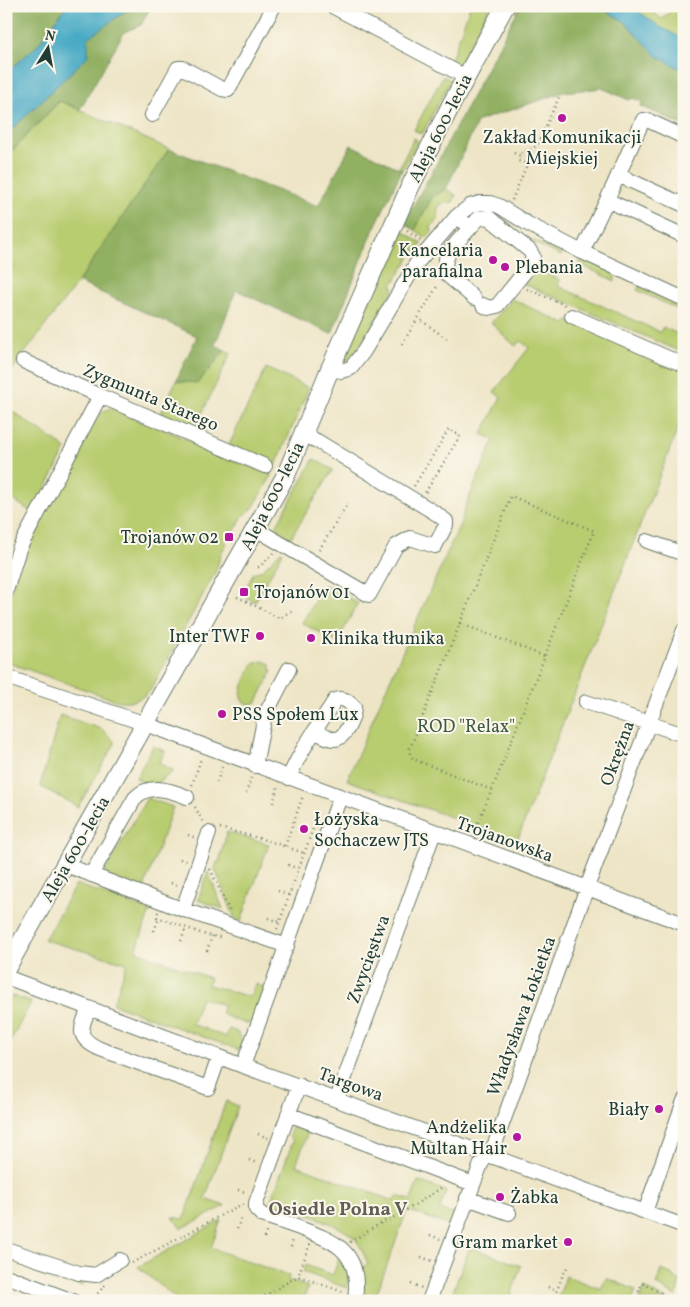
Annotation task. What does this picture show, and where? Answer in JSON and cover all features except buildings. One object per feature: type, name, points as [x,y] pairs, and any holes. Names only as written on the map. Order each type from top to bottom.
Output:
[{"type":"main road","name":"Aleja 600-lecia","points":[[6,969],[286,475],[330,369],[428,148],[505,6]]},
{"type":"street","points":[[152,115],[178,68],[183,68],[222,89],[228,90],[274,6]]},
{"type":"street","points":[[332,6],[466,77]]},
{"type":"street","points":[[582,252],[643,120],[647,120],[684,137]]},
{"type":"street","points":[[618,175],[684,205]]},
{"type":"street","points":[[607,200],[684,236]]},
{"type":"street","points":[[330,369],[341,371],[351,368],[364,351],[416,264],[456,216],[470,206],[480,203],[490,203],[582,252],[684,299]]},
{"type":"street","points":[[456,216],[470,228]]},
{"type":"street","points":[[488,217],[530,251],[533,256],[531,264],[497,306],[488,308],[446,274],[445,258],[479,218],[488,217]]},
{"type":"street","points":[[572,316],[684,365]]},
{"type":"street","name":"Zygmunta Starego","points":[[23,361],[265,466]]},
{"type":"street","points":[[6,591],[19,549],[100,396]]},
{"type":"street","points":[[256,530],[369,595],[396,546],[410,538],[434,546],[446,525],[446,521],[437,514],[304,434]]},
{"type":"street","points":[[648,541],[684,554]]},
{"type":"street","name":"Okrężna","points":[[586,889],[684,630]]},
{"type":"street","points":[[253,772],[265,715],[289,669]]},
{"type":"street","name":"Trojanowska","points":[[6,677],[146,724],[253,772],[289,778],[684,924]]},
{"type":"street","points":[[586,702],[684,735]]},
{"type":"street","points":[[289,778],[315,732]]},
{"type":"street","points":[[91,875],[139,794],[145,790],[167,790],[187,797]]},
{"type":"street","points":[[243,1066],[340,797]]},
{"type":"street","points":[[183,909],[209,828]]},
{"type":"street","name":"Zwycięstwa","points":[[337,1099],[434,832]]},
{"type":"street","points":[[66,865],[162,902],[287,946]]},
{"type":"street","name":"Władysława Łokietka","points":[[428,1295],[481,1164],[495,1144],[586,889]]},
{"type":"street","name":"Targowa","points":[[6,977],[243,1066],[684,1226]]},
{"type":"street","points":[[89,1008],[84,1021],[83,1039],[100,1049],[208,1088],[219,1057]]},
{"type":"street","points":[[299,1085],[256,1203],[256,1209],[262,1214],[336,1243],[349,1258],[356,1275],[352,1298]]},
{"type":"street","points":[[645,1212],[684,1101]]},
{"type":"street","points":[[288,1114],[473,1184]]},
{"type":"street","points":[[467,1198],[509,1213]]},
{"type":"street","points":[[6,1249],[78,1273],[96,1275],[124,1263]]},
{"type":"street","points":[[6,1276],[73,1301]]},
{"type":"path","points":[[507,211],[526,167],[524,163],[518,161],[522,156],[523,150],[529,151],[538,144],[559,97]]},
{"type":"path","points":[[514,153],[522,156]]},
{"type":"path","points":[[401,226],[423,241]]},
{"type":"path","points":[[402,344],[446,274]]},
{"type":"path","points":[[418,318],[450,341]]},
{"type":"path","points":[[410,492],[449,429],[460,436],[421,499]]},
{"type":"path","points":[[476,827],[492,790],[594,531],[511,496],[410,748],[413,759],[492,790]]},
{"type":"path","points":[[315,557],[348,503]]},
{"type":"path","points":[[253,567],[259,567],[282,545]]},
{"type":"path","points":[[236,597],[279,618],[292,611]]},
{"type":"path","points":[[459,623],[545,656]]},
{"type":"path","points":[[201,759],[187,797],[192,801],[209,828],[284,846],[304,853]]},
{"type":"path","points":[[217,782],[222,767]]},
{"type":"path","points":[[246,793],[253,772]]},
{"type":"path","points":[[273,803],[278,787]]},
{"type":"path","points":[[284,846],[303,796]]},
{"type":"path","points":[[272,941],[316,820]]},
{"type":"path","points":[[202,852],[237,928]]},
{"type":"path","points":[[288,865],[298,869]]},
{"type":"path","points":[[278,891],[289,895]]},
{"type":"path","points":[[154,932],[162,902]]},
{"type":"path","points":[[159,918],[212,936],[220,937],[224,935]]},
{"type":"path","points":[[268,918],[279,922]]},
{"type":"path","points":[[181,941],[186,928]]},
{"type":"path","points":[[207,951],[212,936]]},
{"type":"path","points":[[258,1134],[270,1139]]},
{"type":"path","points":[[249,1160],[261,1164]]},
{"type":"path","points":[[342,1249],[352,1239],[399,1215],[451,1183]]},
{"type":"path","points":[[238,1190],[250,1194]]},
{"type":"path","points":[[238,1229],[248,1200]]},
{"type":"path","points":[[124,1263],[242,1204],[246,1206]]},
{"type":"path","points":[[430,1235],[445,1241]]},
{"type":"path","points":[[256,1301],[298,1276],[311,1240]]},
{"type":"path","points":[[421,1257],[437,1263]]},
{"type":"path","points":[[553,1301],[568,1266]]},
{"type":"path","points":[[298,1276],[352,1298]]},
{"type":"path","points":[[91,1301],[110,1280]]},
{"type":"path","points":[[682,1301],[681,1286],[684,1280]]},
{"type":"path","points":[[635,1301],[642,1283],[676,1301],[682,1294]]},
{"type":"path","points":[[411,1284],[428,1295]]},
{"type":"path","points":[[548,1287],[557,1290]]},
{"type":"green space","points":[[6,6],[66,6],[37,46],[6,73]]},
{"type":"green space","points":[[133,6],[151,6],[141,25],[124,32],[80,109],[59,101],[6,157],[6,135],[88,56],[87,38]]},
{"type":"green space","points":[[470,6],[490,6],[458,66],[450,63]]},
{"type":"green space","points":[[520,6],[596,6],[624,21],[657,56],[684,71],[684,126],[641,106],[642,102],[633,98],[629,100],[602,88],[564,92],[478,121],[446,189],[432,197],[415,230],[403,223]]},
{"type":"green space","points":[[631,6],[644,6],[662,19],[676,6],[684,6],[684,39],[662,28]]},
{"type":"green space","points":[[443,76],[451,80],[422,134],[414,130]]},
{"type":"green space","points":[[60,101],[169,149],[78,282],[6,378],[6,157]]},
{"type":"green space","points":[[414,138],[418,141],[402,170],[399,168]]},
{"type":"green space","points":[[351,145],[402,170],[374,229],[332,333],[236,290],[215,345],[225,350],[198,383],[176,381],[197,336],[78,282],[169,149],[318,206]]},
{"type":"green space","points":[[446,189],[456,195],[453,202],[442,204],[438,208],[438,219],[431,227],[432,232],[427,238],[415,230],[432,197]]},
{"type":"green space","points":[[400,229],[422,244],[414,251],[392,285],[394,290],[350,362],[346,358],[350,344]]},
{"type":"green space","points":[[519,234],[562,253],[561,256],[531,242]]},
{"type":"green space","points":[[582,258],[608,270],[615,276],[615,281],[579,264]]},
{"type":"green space","points":[[536,268],[560,280],[558,286],[660,332],[663,327],[684,337],[684,353],[524,284]]},
{"type":"green space","points":[[640,285],[683,304],[681,311],[637,290]]},
{"type":"green space","name":"ROD \"Relax\"","points":[[512,299],[565,324],[568,321],[684,370],[684,413],[517,841],[347,780],[461,522],[466,505],[494,440],[482,434],[501,397],[494,392],[529,348],[521,341],[515,346],[491,323]]},
{"type":"green space","points":[[225,350],[231,353],[195,428],[161,413],[176,381],[198,383]]},
{"type":"green space","points":[[266,368],[309,388],[276,465],[229,445]]},
{"type":"green space","points":[[6,407],[66,449],[33,513],[6,495]]},
{"type":"green space","points":[[115,407],[239,463],[272,475],[253,508],[243,516],[234,532],[230,530],[224,541],[227,543],[221,553],[216,571],[150,691],[139,699],[127,701],[118,701],[6,662],[6,607],[32,530],[92,423],[102,413]]},
{"type":"green space","points":[[314,459],[333,470],[290,539],[274,530]]},
{"type":"green space","points":[[281,551],[283,552],[255,602],[243,595],[253,573],[262,570]]},
{"type":"green space","points":[[324,584],[358,603],[337,642],[302,623]]},
{"type":"green space","points":[[264,661],[270,664],[272,672],[256,703],[247,704],[241,696],[244,682],[253,664]]},
{"type":"green space","points":[[60,715],[102,729],[114,741],[114,745],[78,807],[40,786]]},
{"type":"green space","points":[[153,746],[165,751],[159,763],[174,771],[152,787],[136,778]]},
{"type":"green space","points":[[147,798],[173,807],[143,891],[102,876]]},
{"type":"green space","points":[[227,832],[269,844],[241,921],[235,919],[215,869],[217,862],[219,862]]},
{"type":"green space","points":[[208,872],[223,909],[198,900]]},
{"type":"green space","points":[[76,884],[150,911],[136,951],[210,978],[208,985],[250,997],[255,984],[266,988],[254,1018],[248,1023],[221,1014],[224,1005],[201,998],[192,1024],[226,1037],[229,1029],[237,1032],[242,1041],[239,1050],[113,1004],[127,963],[44,940]]},
{"type":"green space","points":[[13,996],[31,1002],[6,1050],[6,999]]},
{"type":"green space","points":[[226,1101],[238,1106],[205,1199],[225,1206],[181,1229],[173,1217],[184,1219]]},
{"type":"green space","points":[[292,1127],[308,1132],[296,1165],[394,1201],[396,1196],[411,1200],[418,1181],[446,1191],[440,1209],[454,1215],[450,1226],[407,1210],[374,1301],[361,1301],[363,1285],[359,1269],[368,1264],[360,1246],[353,1237],[325,1221],[270,1203],[293,1141],[289,1136]]},
{"type":"green space","points":[[221,1220],[211,1248],[289,1276],[288,1280],[308,1287],[303,1301],[179,1301],[138,1267]]},
{"type":"green space","points":[[470,1247],[521,1266],[509,1301],[449,1301]]},
{"type":"green space","points":[[6,1253],[84,1281],[82,1286],[6,1259]]},
{"type":"green space","points":[[340,1255],[349,1274],[347,1288],[303,1272],[305,1265],[333,1275]]},
{"type":"green space","points":[[661,1270],[672,1274],[674,1278],[680,1280],[676,1296],[656,1285]]},
{"type":"green space","points":[[566,1276],[601,1289],[606,1278],[636,1290],[632,1301],[557,1301]]},
{"type":"green space","points":[[644,1288],[668,1301],[639,1301]]},
{"type":"water","points":[[66,6],[133,6],[88,38],[88,56],[6,135],[6,73],[37,46]]},
{"type":"water","points":[[596,6],[631,6],[662,28],[684,39],[684,71],[657,56],[624,21]]},
{"type":"place","name":"Zakład Komunikacji Miejskiej","points":[[562,118]]},
{"type":"place","name":"Kancelaria parafialna","points":[[493,260]]},
{"type":"place","name":"Plebania","points":[[505,267]]},
{"type":"place","name":"Trojanów 02","points":[[229,537]]},
{"type":"place","name":"Trojanów 01","points":[[244,592]]},
{"type":"place","name":"Inter TWF","points":[[260,636]]},
{"type":"place","name":"Klinika tłumika","points":[[311,638]]},
{"type":"place","name":"PSS Społem Lux","points":[[222,714]]},
{"type":"place","name":"Łożyska Sochaczew JTS","points":[[304,829]]},
{"type":"place","name":"Biały","points":[[659,1109]]},
{"type":"place","name":"Andżelika Multan Hair","points":[[517,1137]]},
{"type":"place","name":"Żabka","points":[[500,1197]]},
{"type":"place","name":"Gram market","points":[[568,1242]]},
{"type":"district","name":"Osiedle Polna V","points":[[338,1208]]}]
